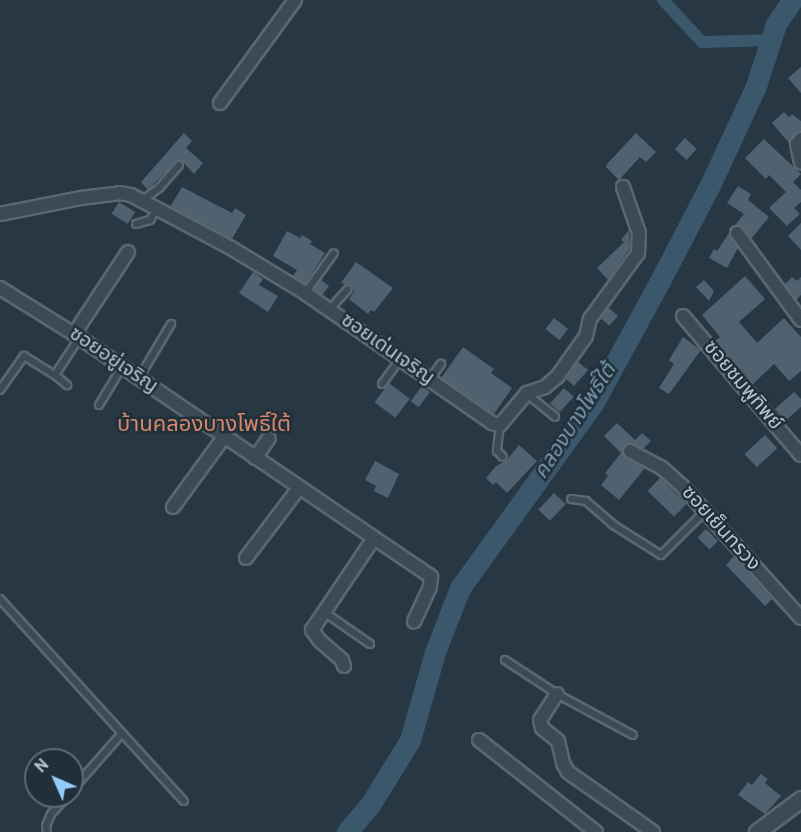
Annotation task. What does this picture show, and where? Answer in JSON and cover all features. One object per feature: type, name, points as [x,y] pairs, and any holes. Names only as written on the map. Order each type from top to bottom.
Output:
[{"type":"street","points":[[220,103],[295,0]]},
{"type":"street","points":[[801,139],[797,144],[801,164]]},
{"type":"street","points":[[500,425],[527,393],[545,387],[557,377],[586,336],[590,319],[638,253],[639,232],[623,187]]},
{"type":"street","name":"ซอยเด่นเจริญ","points":[[0,214],[119,193],[143,200],[231,248],[305,293],[492,423],[500,425]]},
{"type":"street","points":[[737,233],[800,315]]},
{"type":"street","points":[[76,336],[128,252]]},
{"type":"street","name":"ซอยอยู่เจริญ","points":[[0,288],[76,336],[430,577],[430,587],[414,621]]},
{"type":"street","name":"ซอยชมพูทิพย์","points":[[682,316],[801,455]]},
{"type":"street","points":[[173,507],[224,437]]},
{"type":"street","points":[[255,458],[269,438]]},
{"type":"street","name":"ซอยเย็นทรวง","points":[[630,451],[662,468],[801,618]]},
{"type":"street","points":[[246,558],[299,488]]},
{"type":"street","points":[[344,666],[338,656],[314,635],[312,630],[374,538]]},
{"type":"street","points":[[557,694],[540,720],[542,728],[558,741],[563,764],[568,772],[653,832]]},
{"type":"street","points":[[480,740],[596,832]]},
{"type":"street","points":[[757,832],[801,799]]},
{"type":"lane","points":[[143,200],[160,187],[179,165]]},
{"type":"lane","points":[[136,224],[150,220],[158,208]]},
{"type":"lane","points":[[305,293],[334,253]]},
{"type":"lane","points":[[329,310],[348,289]]},
{"type":"lane","points":[[139,379],[171,324]]},
{"type":"lane","points":[[55,375],[76,336]]},
{"type":"lane","points":[[0,390],[24,356],[67,385]]},
{"type":"lane","points":[[382,384],[400,359]]},
{"type":"lane","points":[[429,380],[441,364]]},
{"type":"lane","points":[[99,405],[122,367]]},
{"type":"lane","points":[[527,393],[555,417]]},
{"type":"lane","points":[[500,425],[497,451],[503,457]]},
{"type":"lane","points":[[571,500],[586,501],[612,524],[661,555],[704,512]]},
{"type":"lane","points":[[0,599],[184,801]]},
{"type":"lane","points":[[324,612],[370,644]]},
{"type":"lane","points":[[505,660],[557,694],[633,735]]},
{"type":"lane","points":[[84,776],[122,733]]},
{"type":"lane","points":[[47,832],[46,826],[56,808]]},
{"type":"building","points":[[801,67],[801,93],[788,78]]},
{"type":"building","points":[[784,112],[789,117],[792,114],[801,121],[801,131],[795,134],[789,143],[772,123]]},
{"type":"building","points":[[184,133],[192,141],[186,148],[203,163],[194,174],[182,161],[177,160],[148,190],[141,182]]},
{"type":"building","points":[[636,133],[656,152],[646,162],[640,157],[619,180],[606,167],[607,164]]},
{"type":"building","points":[[685,138],[697,149],[686,160],[675,149]]},
{"type":"building","points":[[764,139],[801,174],[793,182],[801,190],[801,202],[794,208],[800,214],[787,226],[769,208],[786,192],[769,175],[766,179],[745,158]]},
{"type":"building","points":[[738,186],[751,194],[748,200],[769,217],[751,239],[743,228],[735,225],[744,214],[727,203]]},
{"type":"building","points":[[182,187],[232,213],[235,208],[246,215],[232,239],[170,207]]},
{"type":"building","points":[[119,202],[135,212],[128,224],[112,214]]},
{"type":"building","points":[[801,223],[801,250],[788,236]]},
{"type":"building","points":[[629,230],[630,248],[608,280],[597,268],[624,242],[621,240]]},
{"type":"building","points":[[287,231],[300,238],[302,235],[312,241],[310,244],[325,253],[305,284],[293,276],[297,270],[273,256]]},
{"type":"building","points":[[729,233],[738,248],[727,268],[709,258],[714,249],[717,251]]},
{"type":"building","points":[[356,262],[393,288],[374,312],[371,310],[368,314],[349,299],[354,292],[352,286],[341,283]]},
{"type":"building","points":[[253,272],[263,279],[259,285],[278,296],[268,312],[239,293]]},
{"type":"building","points":[[745,276],[765,299],[739,322],[757,343],[784,318],[801,337],[801,371],[789,381],[774,364],[752,385],[715,341],[720,337],[702,315]]},
{"type":"building","points":[[792,277],[797,281],[801,277],[801,295],[796,300],[785,284]]},
{"type":"building","points":[[321,280],[329,286],[322,295],[314,289]]},
{"type":"building","points":[[704,280],[714,291],[709,301],[696,287]]},
{"type":"building","points":[[609,308],[618,316],[609,326],[600,318]]},
{"type":"building","points":[[554,318],[568,329],[560,340],[545,329]]},
{"type":"building","points":[[683,337],[701,350],[669,394],[659,388],[674,364],[669,360]]},
{"type":"building","points":[[463,347],[494,369],[491,373],[512,388],[494,414],[441,378]]},
{"type":"building","points":[[578,362],[588,370],[574,386],[566,379]]},
{"type":"building","points":[[389,383],[410,399],[395,418],[375,402]]},
{"type":"building","points":[[422,386],[430,392],[419,407],[411,401]]},
{"type":"building","points":[[564,388],[574,397],[560,412],[550,404]]},
{"type":"building","points":[[794,392],[801,399],[801,407],[785,421],[775,409]]},
{"type":"building","points":[[617,423],[635,440],[642,433],[651,441],[643,449],[630,443],[623,447],[623,456],[645,468],[619,500],[601,485],[608,476],[605,473],[621,453],[604,436]]},
{"type":"building","points":[[765,435],[777,448],[757,467],[745,454]]},
{"type":"building","points":[[519,445],[537,461],[507,493],[496,482],[493,485],[486,478],[496,466],[507,460]]},
{"type":"building","points":[[375,461],[399,474],[388,498],[374,491],[376,486],[365,480]]},
{"type":"building","points":[[660,478],[687,504],[674,517],[647,491]]},
{"type":"building","points":[[554,493],[566,504],[550,521],[538,510]]},
{"type":"building","points":[[706,529],[718,541],[710,550],[698,537]]},
{"type":"building","points":[[734,556],[772,599],[765,606],[726,565]]},
{"type":"building","points":[[761,774],[768,779],[765,783],[781,796],[765,814],[738,795],[748,782],[752,785]]},
{"type":"waterway","points":[[663,0],[702,42],[771,40]]},
{"type":"waterway","name":"คลองบางโพธิ์ใต้","points":[[347,832],[370,805],[410,740],[435,652],[460,588],[594,402],[660,281],[711,183],[756,86],[776,24],[792,0]]},
{"type":"district","name":"บ้านคลองบางโพธิ์ใต้","points":[[204,426]]}]
